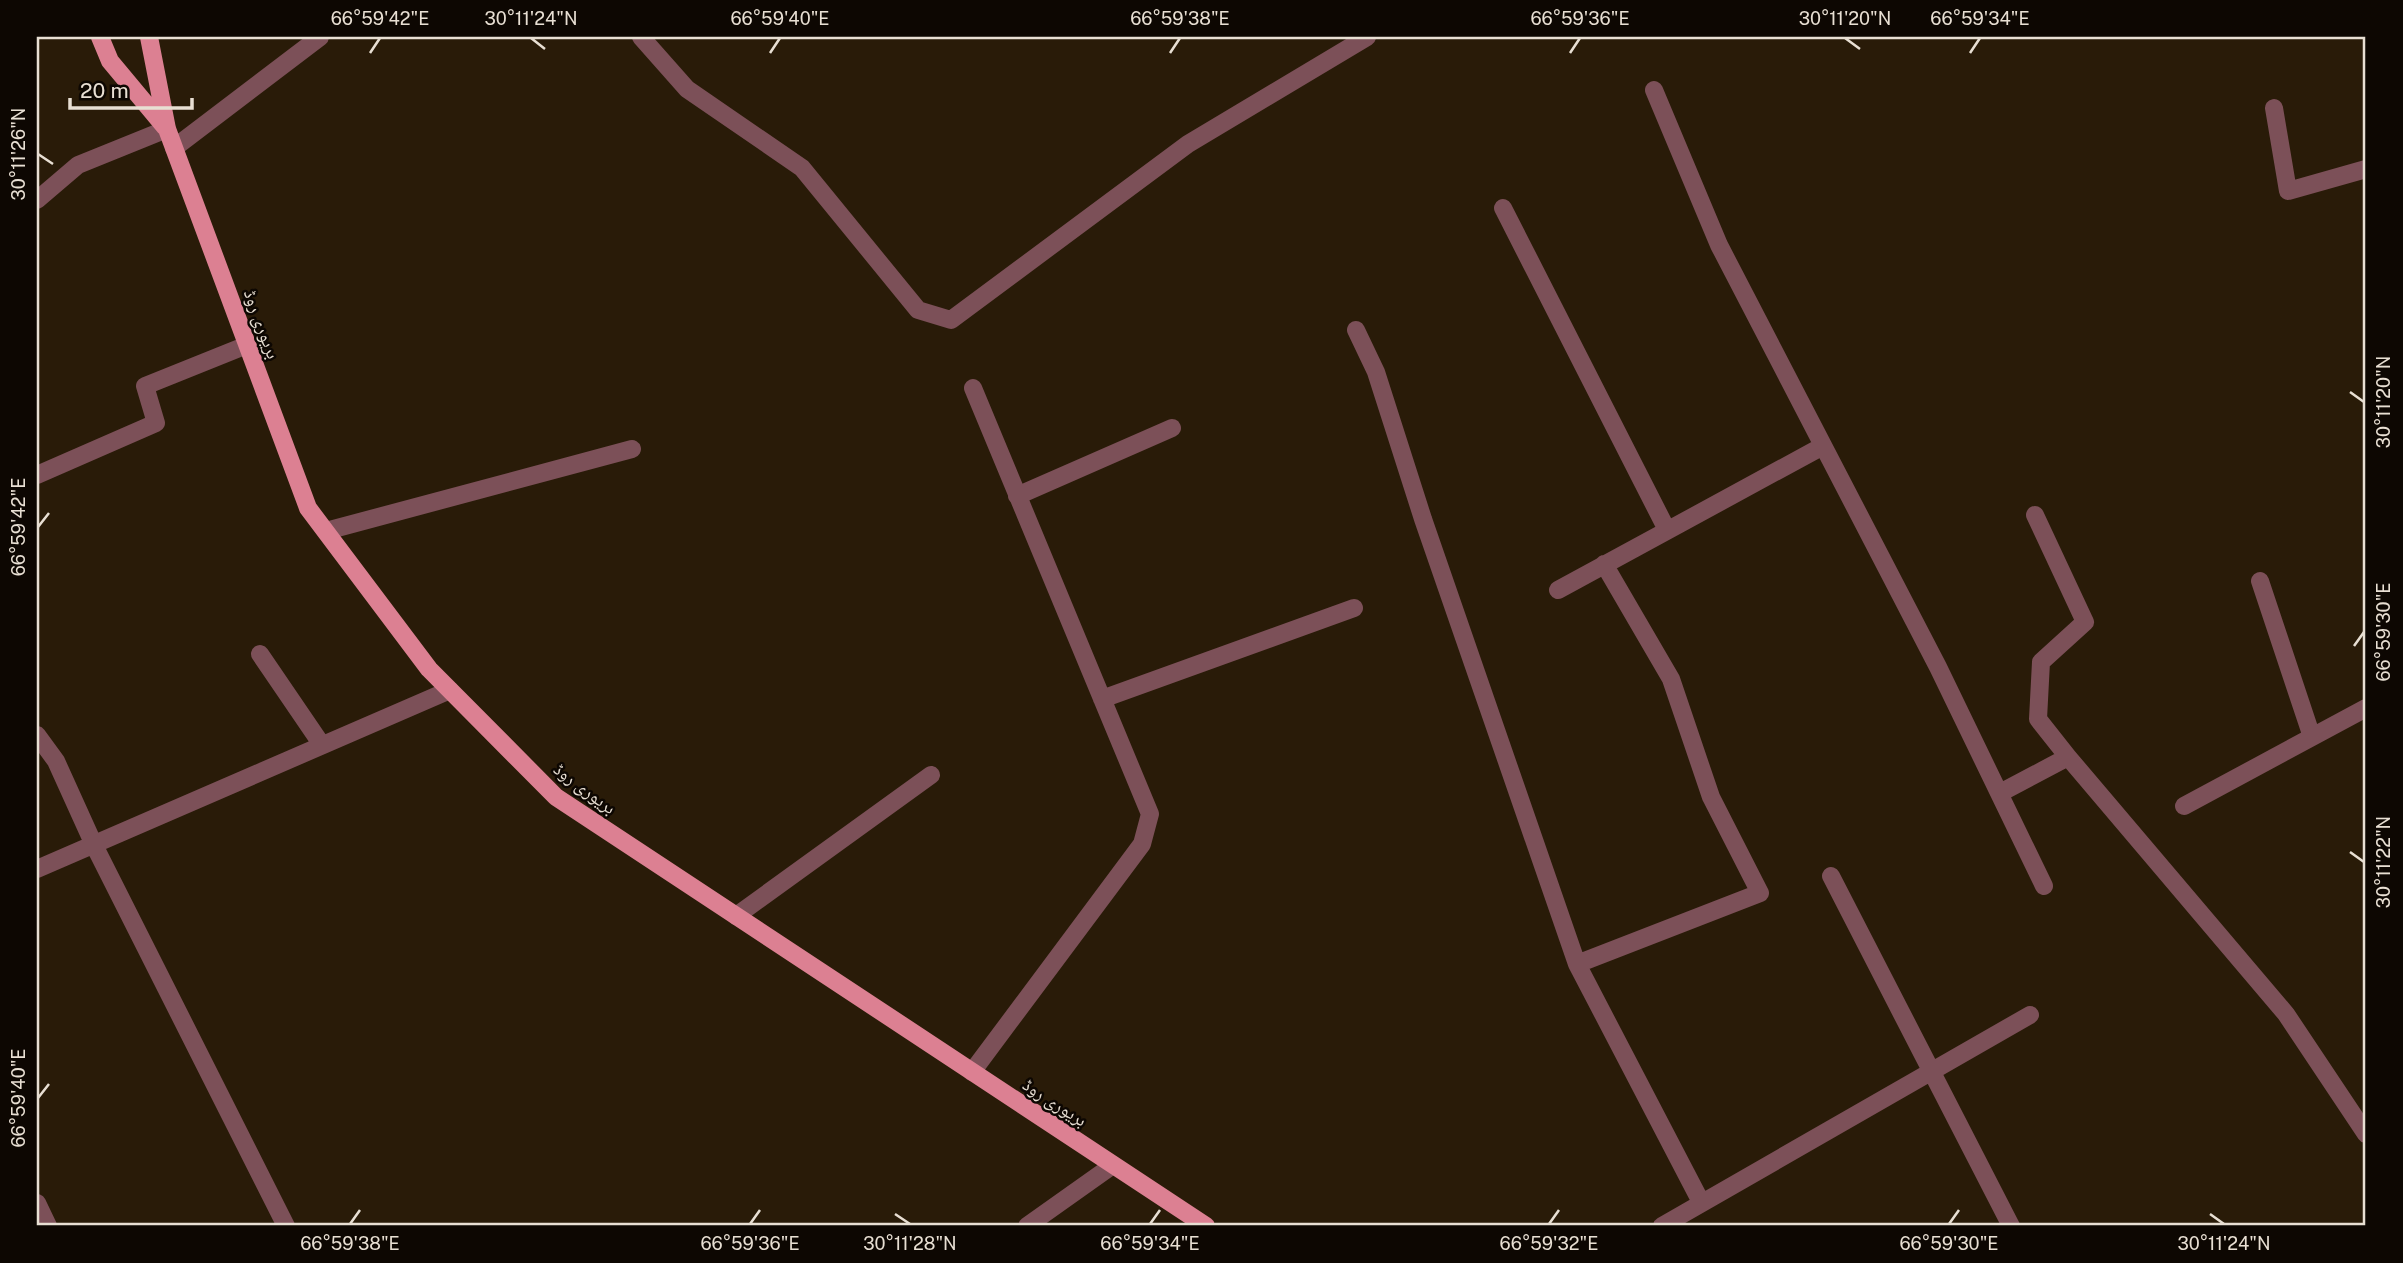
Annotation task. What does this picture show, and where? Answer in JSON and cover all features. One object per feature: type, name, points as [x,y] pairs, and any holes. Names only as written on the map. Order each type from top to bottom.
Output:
[{"type":"main road","name":"بریوری روڈ","points":[[100,37],[110,61],[167,130]]},
{"type":"main road","name":"بریوری روڈ","points":[[149,37],[167,130],[308,508],[429,669],[556,797],[1206,1226]]},
{"type":"street","points":[[174,148],[320,37]]},
{"type":"street","points":[[641,37],[687,89],[802,168],[918,310],[951,320],[1188,144],[1367,37]]},
{"type":"street","points":[[1654,90],[1719,245],[2000,793],[2044,886]]},
{"type":"street","points":[[2274,108],[2288,191],[2366,169]]},
{"type":"street","points":[[37,200],[78,165],[167,130]]},
{"type":"street","points":[[1503,208],[1667,530]]},
{"type":"street","points":[[1356,330],[1376,372],[1423,519],[1577,964],[1701,1202]]},
{"type":"street","points":[[37,475],[156,423],[145,386],[247,345]]},
{"type":"street","points":[[972,388],[1150,814],[1142,844],[972,1072]]},
{"type":"street","points":[[1017,496],[1172,428]]},
{"type":"street","points":[[1558,590],[1823,446]]},
{"type":"street","points":[[326,531],[632,449]]},
{"type":"street","points":[[2035,514],[2085,622],[2041,662],[2038,719],[2286,1014],[2366,1134]]},
{"type":"street","points":[[1577,964],[1760,892],[1711,797],[1671,679],[1604,564]]},
{"type":"street","points":[[2260,580],[2312,737]]},
{"type":"street","points":[[1102,698],[1354,608]]},
{"type":"street","points":[[261,654],[323,745]]},
{"type":"street","points":[[37,869],[450,690]]},
{"type":"street","points":[[2183,806],[2366,708]]},
{"type":"street","points":[[37,735],[57,761],[94,845],[286,1226]]},
{"type":"street","points":[[2000,793],[2068,757]]},
{"type":"street","points":[[736,916],[931,775]]},
{"type":"street","points":[[1830,876],[2011,1226]]},
{"type":"street","points":[[1662,1226],[1932,1073],[2030,1014]]},
{"type":"street","points":[[1027,1226],[1112,1165]]},
{"type":"street","points":[[37,1202],[48,1226]]}]
